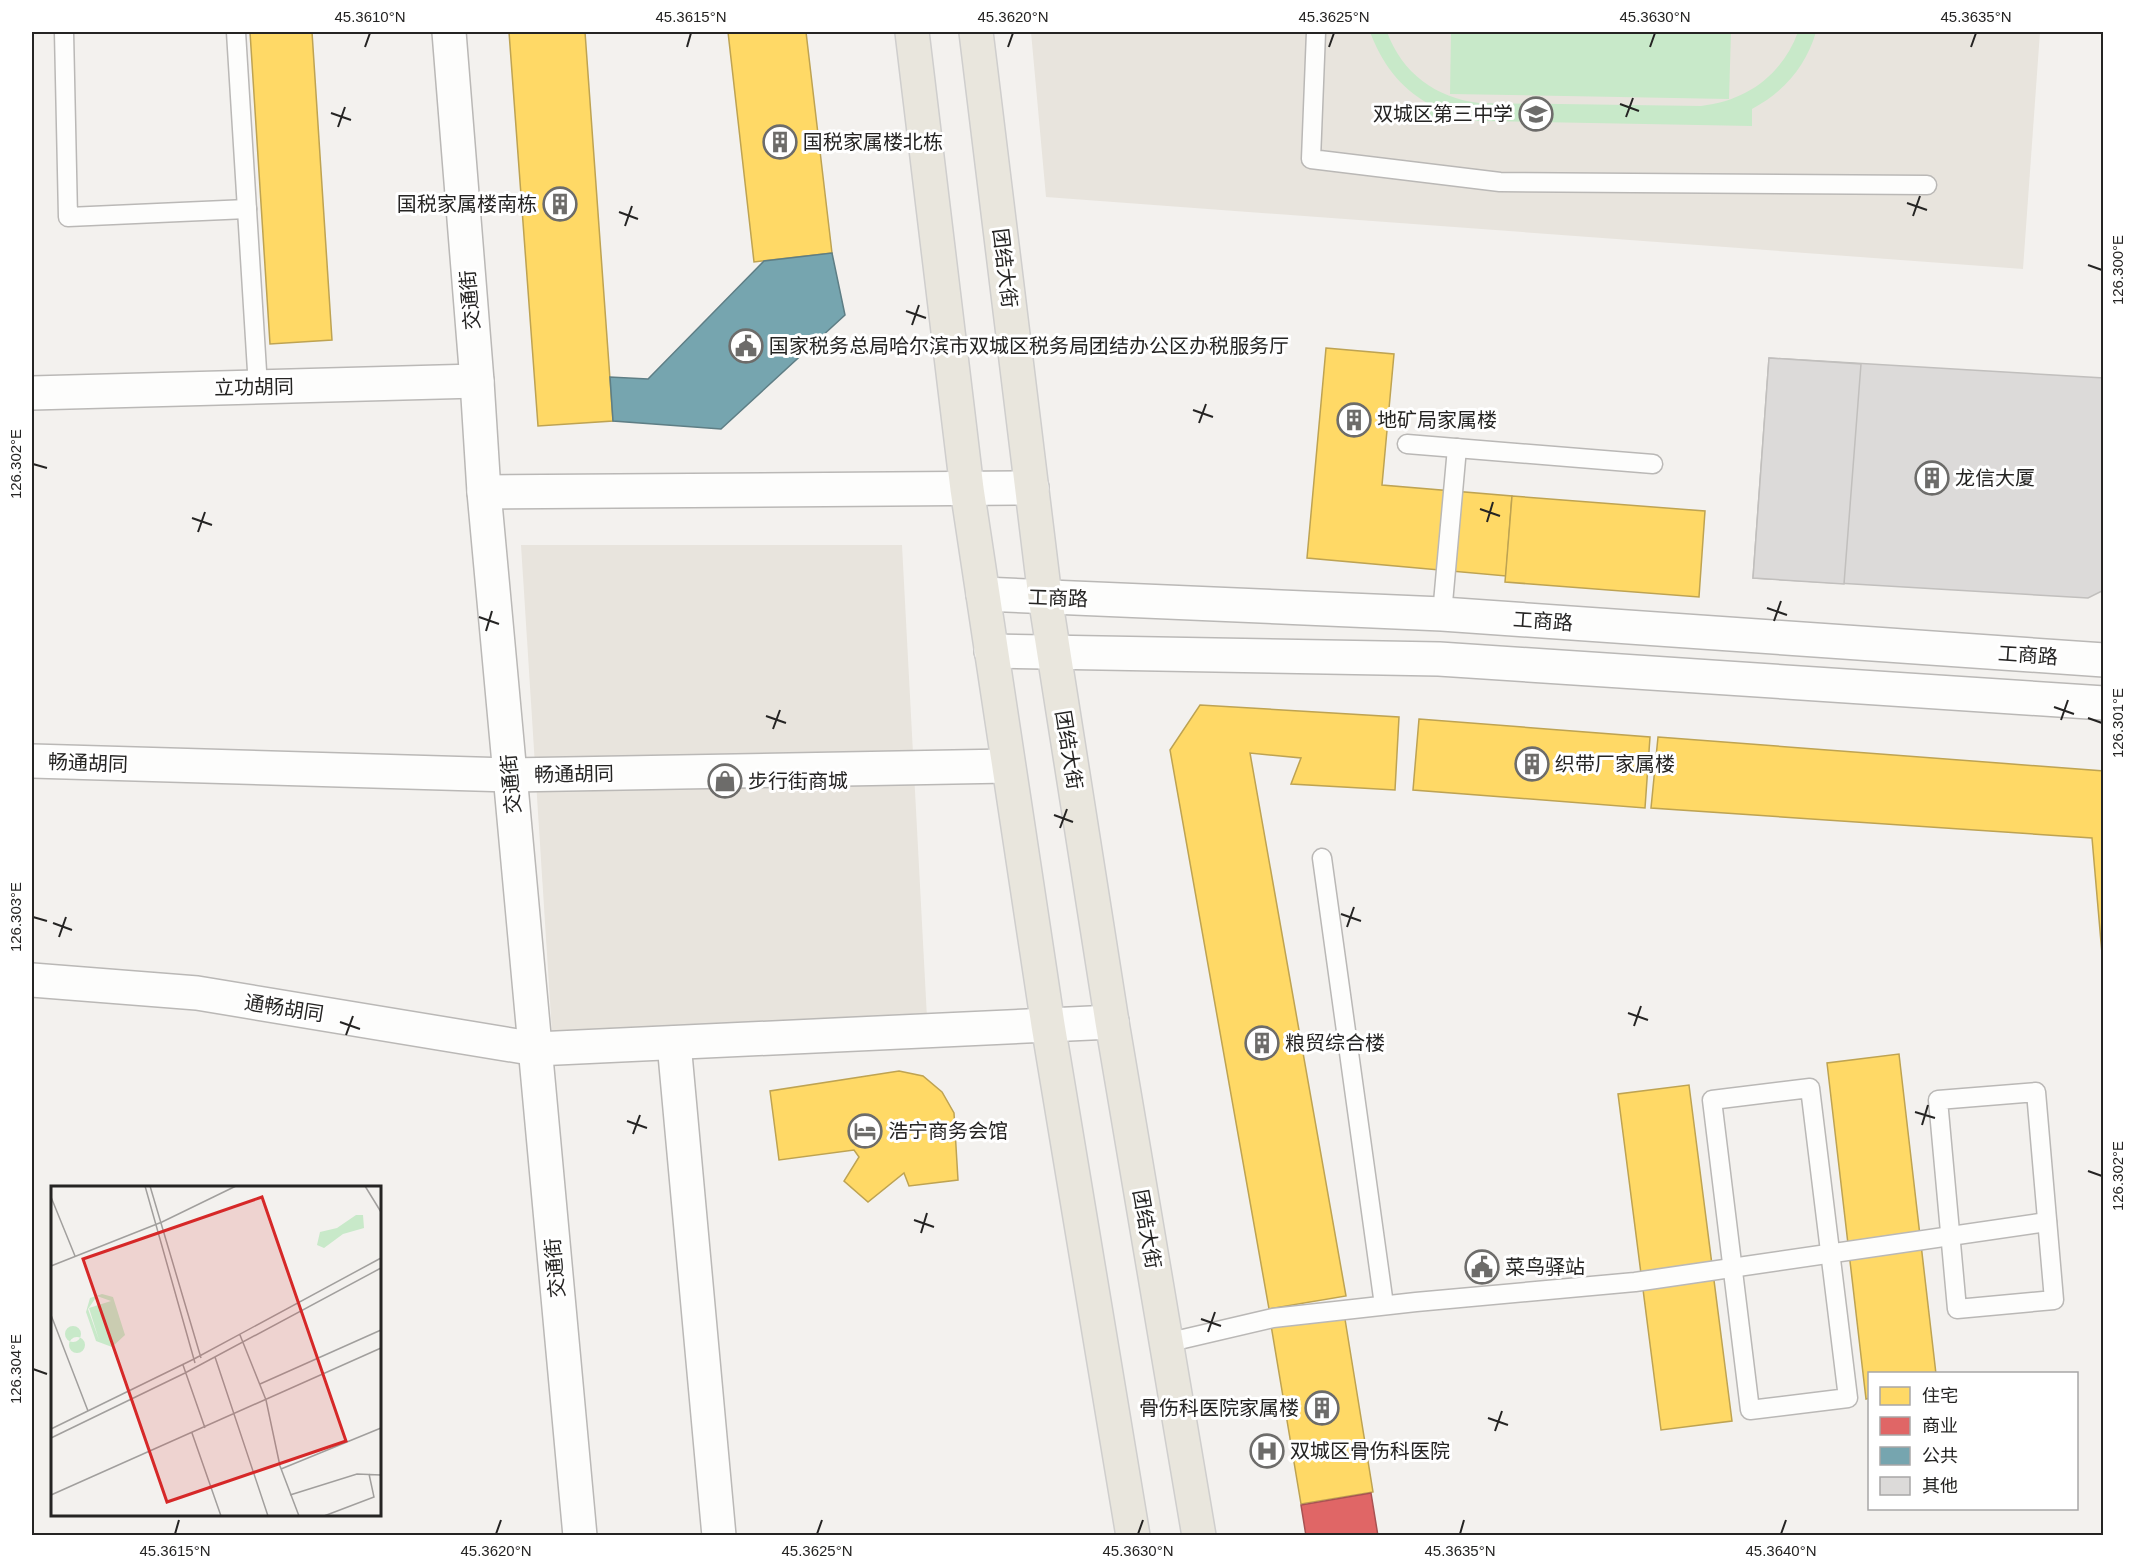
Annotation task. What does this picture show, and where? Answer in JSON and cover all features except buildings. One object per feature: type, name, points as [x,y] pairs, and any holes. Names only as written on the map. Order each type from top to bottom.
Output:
[{"type":"main road","name":"交通街","points":[[449,32],[484,492],[580,1536]]},
{"type":"main road","points":[[912,32],[967,489],[982,594],[1048,1025],[1133,1536]]},
{"type":"main road","name":"团结大街","points":[[976,32],[1045,597],[1112,1022],[1199,1536]]},
{"type":"main road","name":"立功胡同","points":[[32,393],[477,381]]},
{"type":"main road","points":[[484,492],[1032,488]]},
{"type":"main road","name":"工商路","points":[[982,594],[1442,614],[2103,660]]},
{"type":"main road","points":[[992,651],[1439,659],[2103,703]]},
{"type":"main road","name":"畅通胡同","points":[[32,761],[510,775],[1008,766]]},
{"type":"main road","name":"通畅胡同","points":[[32,980],[197,993],[536,1049],[1112,1022]]},
{"type":"main road","points":[[674,1043],[719,1536]]},
{"type":"lane","points":[[64,32],[68,217],[247,209]]},
{"type":"lane","points":[[236,32],[258,387]]},
{"type":"lane","points":[[1316,32],[1311,159],[1500,182],[1927,185]]},
{"type":"lane","points":[[1407,444],[1653,464]]},
{"type":"lane","points":[[1442,614],[1457,448]]},
{"type":"lane","points":[[1322,858],[1384,1305]]},
{"type":"lane","points":[[1810,1088],[1830,1254],[1848,1398],[1750,1410],[1712,1100],[1810,1088]]},
{"type":"lane","points":[[2036,1092],[2047,1222],[2054,1300],[1957,1309],[1938,1100],[2036,1092]]},
{"type":"lane","points":[[1166,1343],[1273,1318],[1384,1305],[1635,1282],[2047,1222]]},
{"type":"shaded area","name":"双城区第三中学","points":[[1031,32],[2040,32],[2023,269],[1046,197]]},
{"type":"shaded area","name":"步行街商城","points":[[521,545],[902,545],[927,1018],[552,1033]]},
{"type":"green space","points":[[1370,32],[1387,32],[1402,60],[1422,81],[1449,96],[1463,100],[1479,103],[1701,106],[1718,103],[1748,92],[1761,83],[1783,61],[1798,32],[1816,32],[1806,56],[1792,77],[1774,95],[1752,109],[1752,126],[1427,120],[1429,104],[1400,82],[1380,54]]},
{"type":"green space","points":[[1451,32],[1731,32],[1729,99],[1450,94]]},
{"type":"place","name":"双城区第三中学","points":[[1536,114]]},
{"type":"place","name":"国税家属楼北栋","points":[[780,142]]},
{"type":"place","name":"国税家属楼南栋","points":[[560,204]]},
{"type":"place","name":"国家税务总局哈尔滨市双城区税务局团结办公区办税服务厅","points":[[746,346]]},
{"type":"place","name":"地矿局家属楼","points":[[1354,420]]},
{"type":"place","name":"龙信大厦","points":[[1932,478]]},
{"type":"place","name":"织带厂家属楼","points":[[1532,764]]},
{"type":"place","name":"步行街商城","points":[[725,781]]},
{"type":"place","name":"粮贸综合楼","points":[[1262,1043]]},
{"type":"place","name":"浩宁商务会馆","points":[[865,1131]]},
{"type":"place","name":"菜鸟驿站","points":[[1482,1267]]},
{"type":"place","name":"骨伤科医院家属楼","points":[[1322,1408]]},
{"type":"place","name":"双城区骨伤科医院","points":[[1267,1451]]}]
